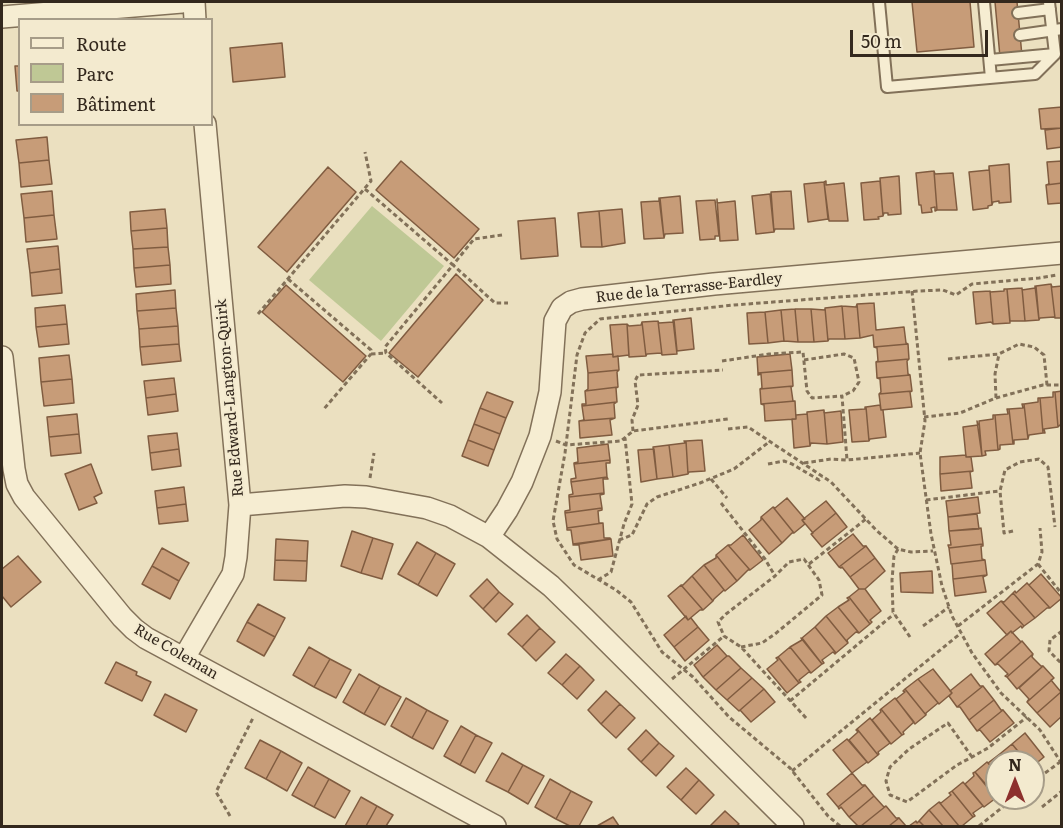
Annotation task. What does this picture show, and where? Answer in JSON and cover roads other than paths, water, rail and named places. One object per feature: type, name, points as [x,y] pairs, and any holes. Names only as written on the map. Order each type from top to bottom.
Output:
[{"type":"street","points":[[2,17],[182,2]]},
{"type":"street","points":[[194,2],[195,18]]},
{"type":"street","name":"Rue Edward-Langton-Quirk","points":[[184,658],[233,574],[237,557],[240,505],[205,126]]},
{"type":"street","name":"Rue de la Terrasse-Eardley","points":[[489,537],[522,483],[540,436],[550,392],[555,321],[562,308],[571,302],[714,284],[1062,253]]},
{"type":"street","name":"Rue Coleman","points":[[2,357],[17,484],[24,497],[128,623],[146,638],[495,826]]},
{"type":"street","points":[[240,505],[366,496],[427,508],[450,516],[489,537],[551,586],[660,691],[740,776],[793,826]]},
{"type":"lane","points":[[879,2],[887,87],[1035,74],[1055,54],[1057,30],[1049,5],[1018,13]]},
{"type":"lane","points":[[984,2],[991,16],[992,78]]},
{"type":"lane","points":[[1020,35],[1057,30]]},
{"type":"lane","points":[[990,60],[1055,54]]}]
